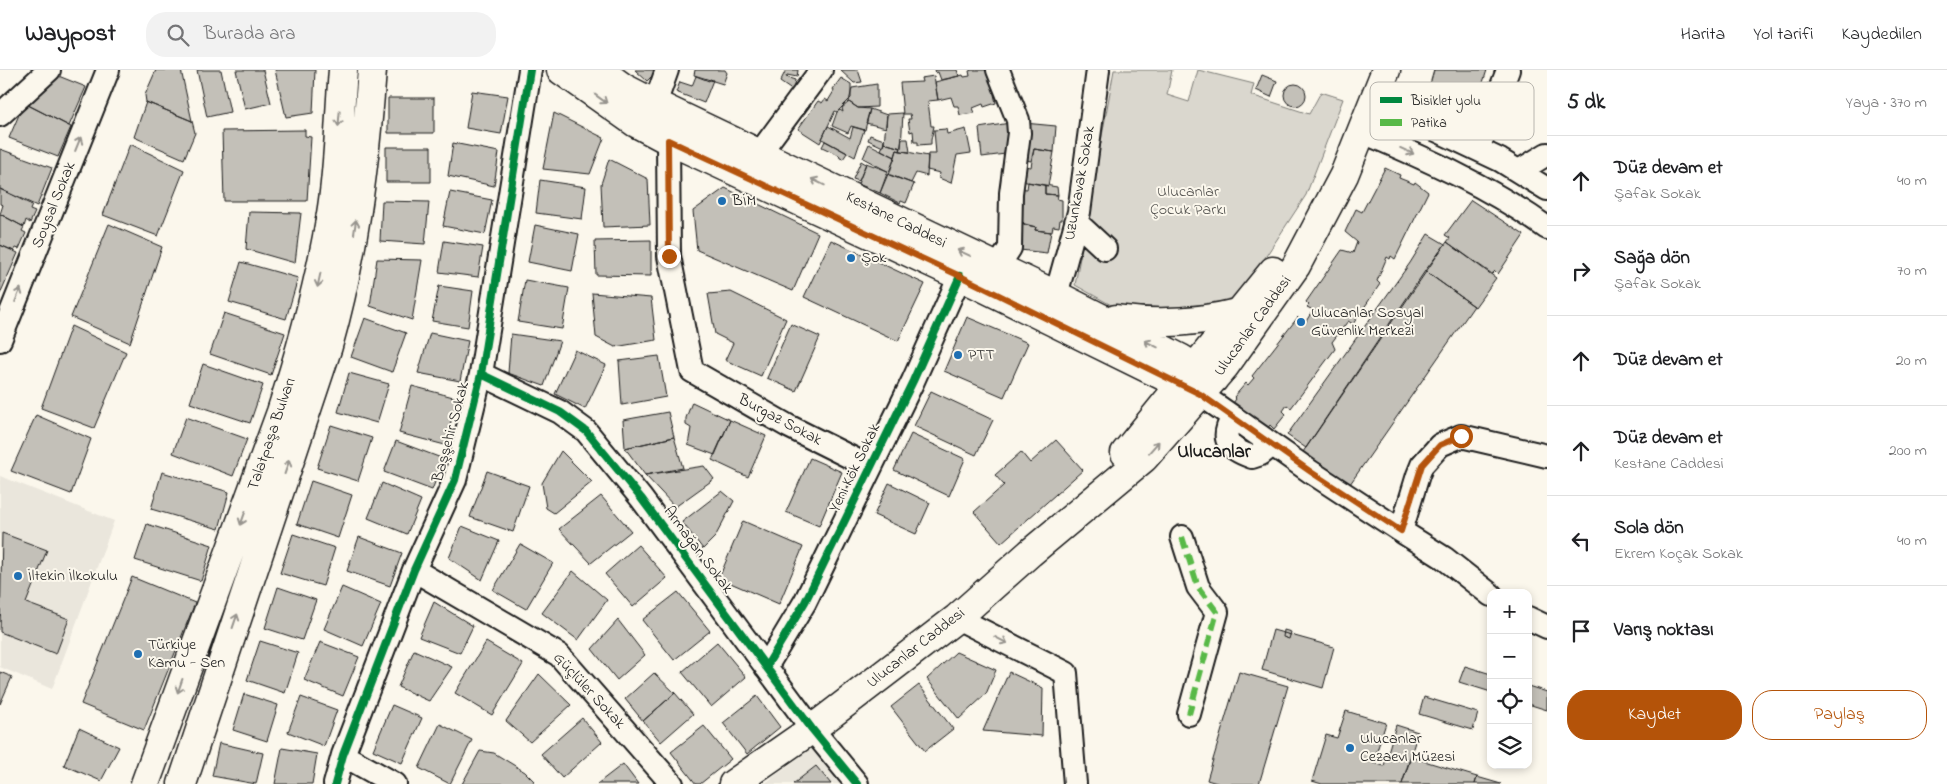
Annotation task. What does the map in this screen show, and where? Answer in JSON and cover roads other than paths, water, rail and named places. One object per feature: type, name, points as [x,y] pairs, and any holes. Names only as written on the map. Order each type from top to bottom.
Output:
[{"type":"main road","name":"Talatpaşa Bulvarı","points":[[145,784],[281,412],[301,350],[318,283],[332,212],[343,70]]},
{"type":"main road","name":"Talatpaşa Bulvarı","points":[[182,784],[328,346],[344,291],[358,208],[372,70]]},
{"type":"main road","name":"Kestane Caddesi","points":[[561,70],[636,123],[668,140],[960,276],[1197,381]]},
{"type":"main road","name":"Kestane Caddesi","points":[[599,70],[624,88],[655,104],[1056,295],[1097,317],[1197,381]]},
{"type":"main road","name":"Ulucanlar Caddesi","points":[[1382,82],[1386,70]]},
{"type":"main road","name":"Ulucanlar Caddesi","points":[[1197,381],[1276,297],[1296,266],[1318,225],[1370,114]]},
{"type":"main road","name":"Ulucanlar Caddesi","points":[[733,784],[812,729],[957,618],[1090,501],[1127,475],[1144,458],[1197,381],[1240,312],[1281,261],[1318,225]]},
{"type":"main road","points":[[1097,317],[1167,324],[1208,320],[1240,312]]},
{"type":"street","points":[[0,115],[49,70]]},
{"type":"street","name":"Soysal Sokak","points":[[0,340],[108,70]]},
{"type":"street","name":"Başşehir Sokak","points":[[335,784],[343,755],[414,570],[455,480],[481,374],[530,70]]},
{"type":"street","points":[[655,104],[668,70]]},
{"type":"street","points":[[759,154],[821,70]]},
{"type":"street","points":[[997,268],[1010,248],[1011,192],[1019,133],[1018,120],[998,70]]},
{"type":"street","name":"Uzunkavak Sokak","points":[[1056,295],[1076,222],[1098,70]]},
{"type":"street","points":[[1503,82],[1508,70]]},
{"type":"street","points":[[1363,132],[1370,135]]},
{"type":"street","name":"Burgaz Sokak","points":[[668,140],[669,256],[692,371],[788,426],[870,467]]},
{"type":"street","points":[[1381,140],[1467,178],[1513,203],[1547,228]]},
{"type":"street","points":[[1459,140],[1478,149],[1547,189]]},
{"type":"street","points":[[1478,149],[1481,140]]},
{"type":"street","points":[[1519,172],[1547,154]]},
{"type":"street","points":[[1076,222],[1105,249]]},
{"type":"street","name":"Yeni Kök Sokak","points":[[766,667],[805,602],[913,381],[960,276]]},
{"type":"street","name":"Armağan Sokak","points":[[481,374],[560,412],[586,430],[642,498],[812,729],[857,784]]},
{"type":"street","points":[[1197,381],[1233,417],[1272,445],[1444,558],[1487,592]]},
{"type":"street","points":[[1401,531],[1422,465],[1440,445],[1461,436],[1547,456]]},
{"type":"street","points":[[1182,537],[1198,586],[1217,612],[1189,714]]},
{"type":"street","name":"Güçlüler Sokak","points":[[414,570],[559,655],[672,784]]},
{"type":"street","points":[[957,618],[1066,672],[1075,784]]},
{"type":"street","points":[[1532,620],[1547,627]]},
{"type":"street","points":[[343,755],[394,784]]},
{"type":"place","name":"BİM","points":[[722,201]]},
{"type":"place","name":"Şok","points":[[851,258]]},
{"type":"place","name":"Ulucanlar Sosyal Güvenlik Merkezi","points":[[1301,322]]},
{"type":"place","name":"PTT","points":[[958,355]]},
{"type":"place","name":"İltekin İlkokulu","points":[[18,576]]},
{"type":"place","name":"Türkiye Kamu - Sen","points":[[138,654]]},
{"type":"place","name":"Ulucanlar Cezaevi Müzesi","points":[[1350,748]]},
{"type":"district","name":"Ulucanlar","points":[[1214,452]]},
{"type":"park label","name":"Ulucanlar Çocuk Parkı","points":[[1188,201]]}]
